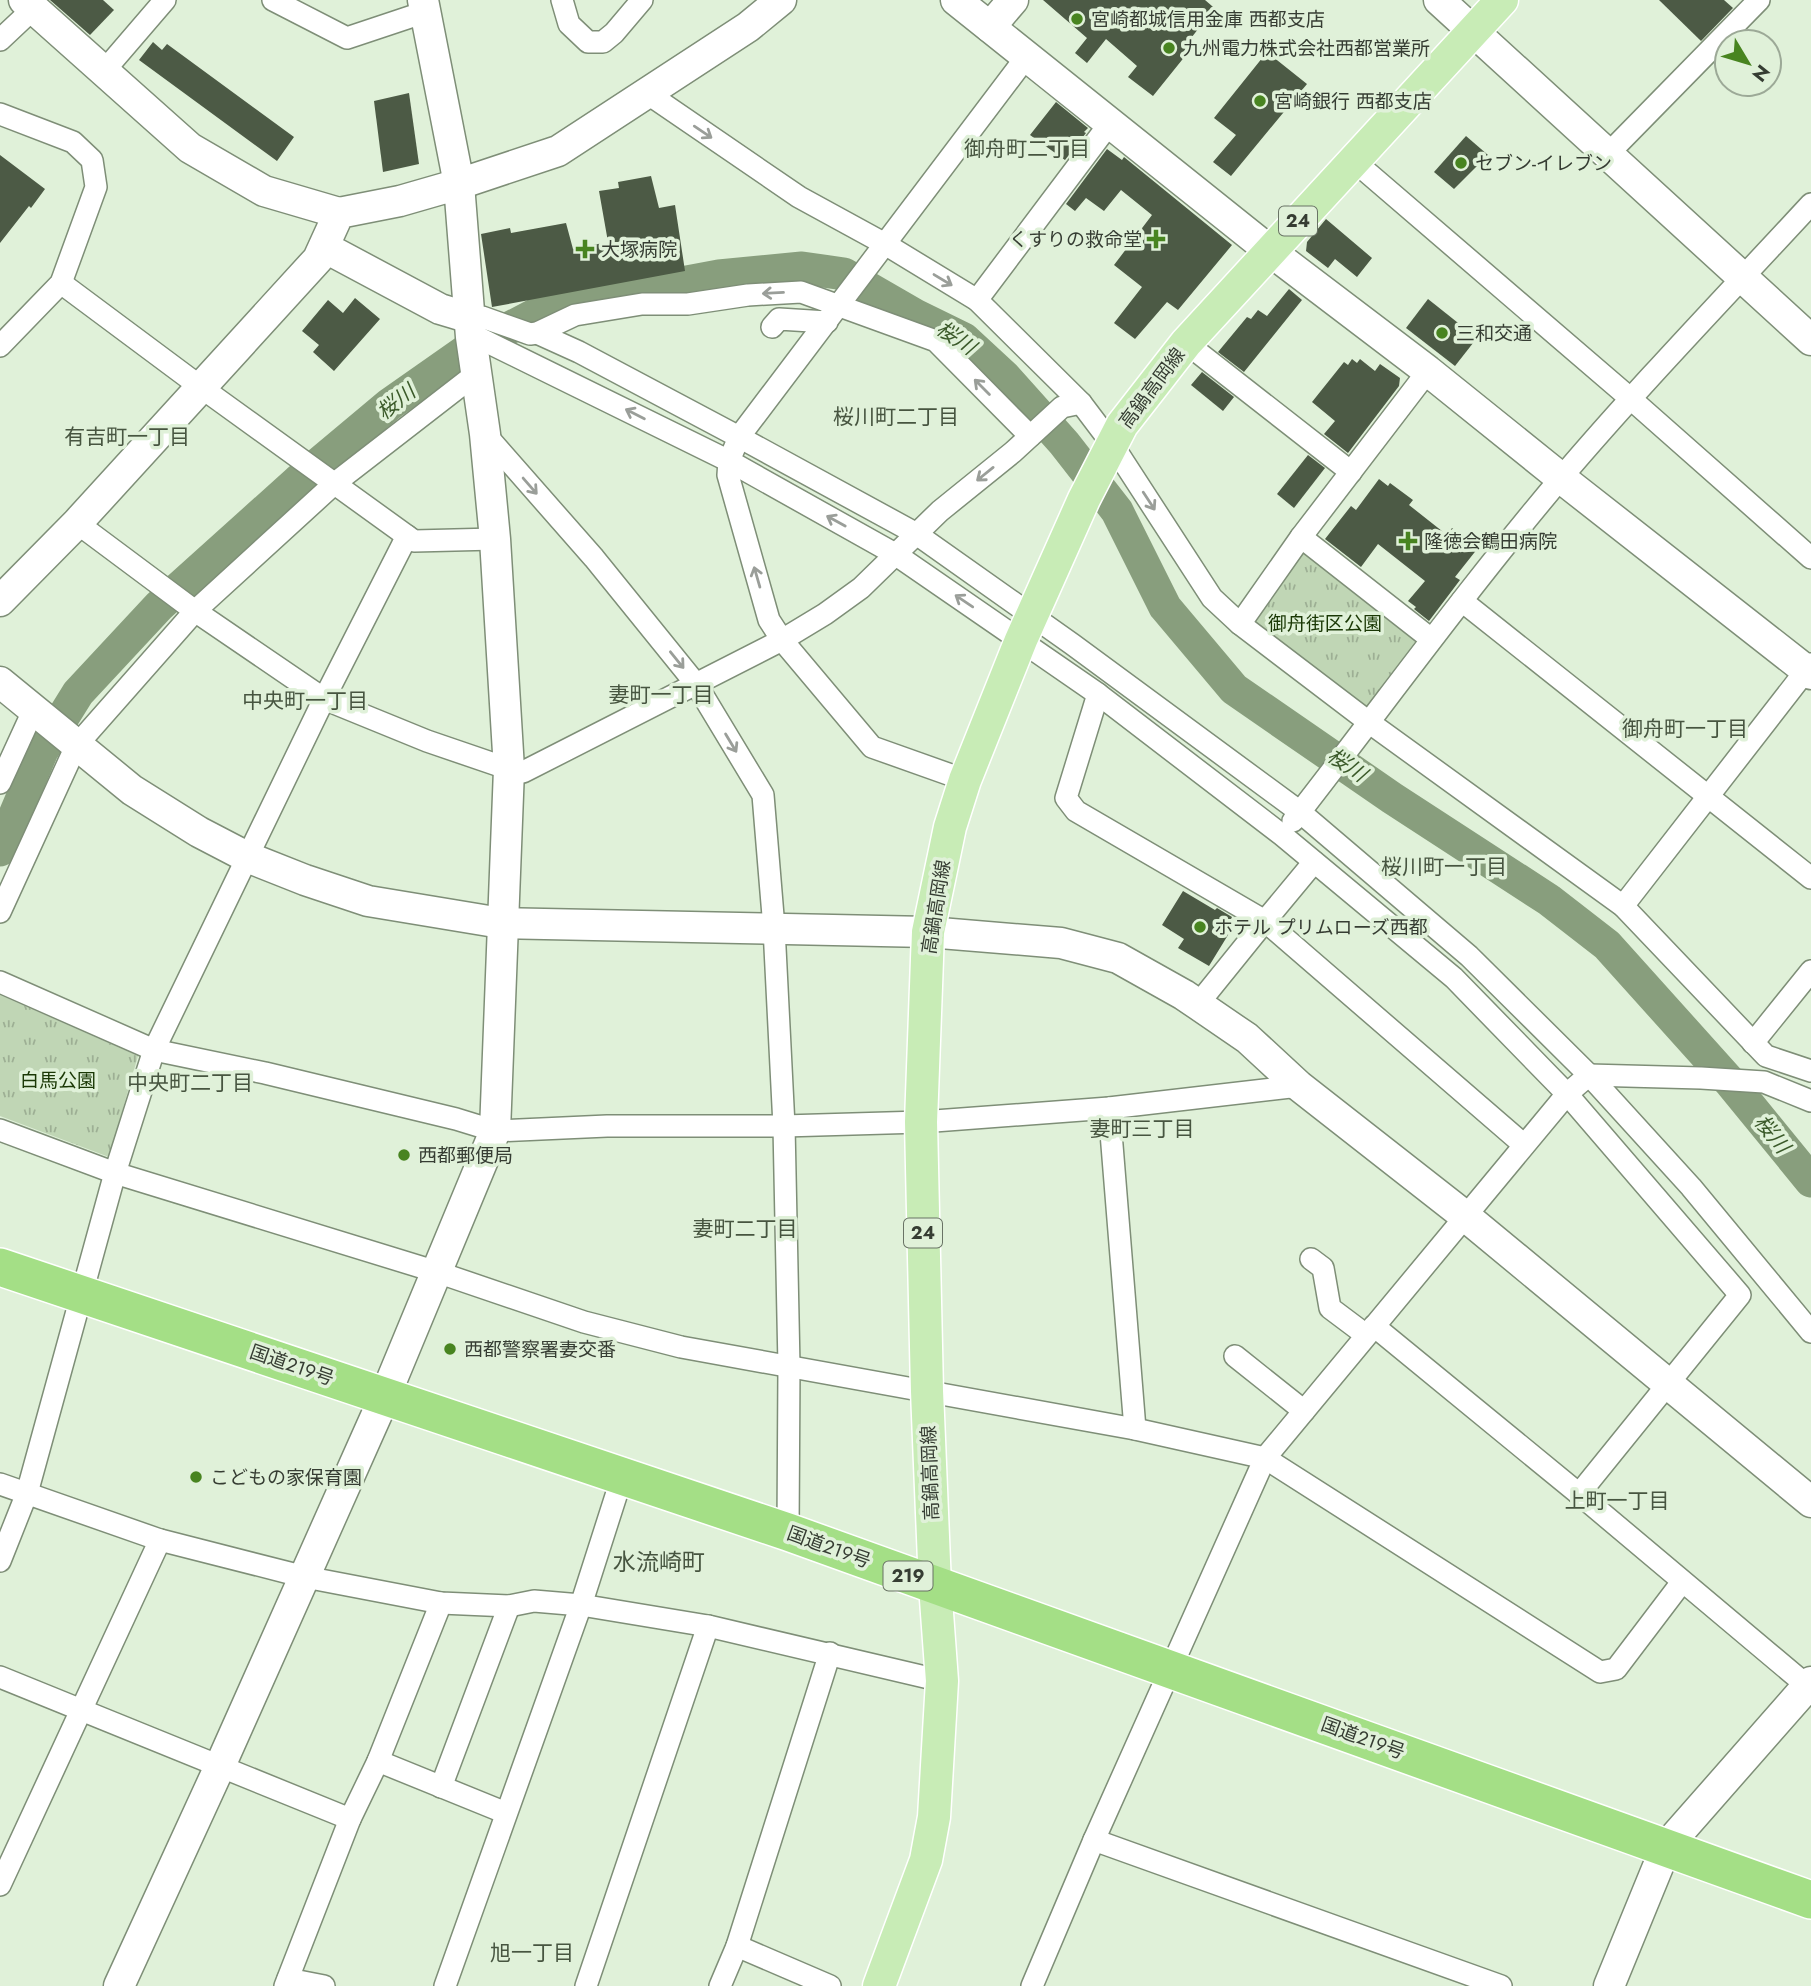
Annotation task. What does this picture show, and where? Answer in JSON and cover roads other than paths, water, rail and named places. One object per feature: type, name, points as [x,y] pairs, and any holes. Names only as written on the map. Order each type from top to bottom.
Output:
[{"type":"highway","name":"国道219号","points":[[0,1266],[788,1532],[1811,1900]]},
{"type":"main road","name":"高鍋高岡線","points":[[879,1986],[926,1860],[934,1817],[942,1681],[927,1391],[921,1122],[928,932],[950,827],[965,780],[1026,628],[1084,499],[1110,448],[1140,401],[1186,343],[1502,0]]},
{"type":"street","points":[[104,71],[166,0]]},
{"type":"street","points":[[119,1986],[305,1577],[495,1131],[509,769],[495,539],[459,184],[424,6],[347,38],[273,0]]},
{"type":"street","points":[[562,0],[569,24],[588,42],[603,42],[642,0]]},
{"type":"street","points":[[0,40],[29,4],[190,148],[264,191],[340,213],[400,201],[558,151],[748,27],[781,0]]},
{"type":"street","points":[[956,0],[1270,251],[1809,669],[1623,906]]},
{"type":"street","points":[[990,27],[1013,0]]},
{"type":"street","points":[[1439,0],[1811,340]]},
{"type":"street","points":[[1607,155],[1759,0]]},
{"type":"street","points":[[965,780],[872,747],[782,640],[769,620],[728,475],[729,461],[739,437],[1027,56]]},
{"type":"street","points":[[647,93],[799,197],[882,248],[976,300],[1110,448],[1212,598],[1240,624],[1370,723],[1623,906],[1766,1056],[1811,1071]]},
{"type":"street","points":[[0,114],[73,142],[92,160],[96,187],[61,283],[0,346]]},
{"type":"street","points":[[976,300],[1110,123]]},
{"type":"street","points":[[1354,160],[1811,558]]},
{"type":"street","points":[[1282,835],[1370,723],[1431,639],[1560,478],[1811,204]]},
{"type":"street","points":[[0,601],[77,523],[318,259],[340,213]]},
{"type":"street","points":[[324,247],[440,309],[474,340],[519,357],[729,461],[1026,628],[1300,812],[1469,956],[1589,1075],[1692,1186],[1811,1332]]},
{"type":"street","points":[[61,283],[414,541],[495,539]]},
{"type":"street","points":[[0,912],[73,744],[192,608],[332,481],[474,340],[533,334],[575,315],[642,304],[688,304],[748,295],[801,292],[836,309],[936,341],[1033,433]]},
{"type":"street","points":[[772,327],[779,318],[836,309]]},
{"type":"street","points":[[533,334],[579,352],[915,533],[1098,694],[1282,835],[1454,978],[1567,1094],[1740,1295],[1579,1494]]},
{"type":"street","points":[[1186,343],[1351,472]]},
{"type":"street","points":[[1240,624],[1301,537],[1428,371]]},
{"type":"street","points":[[77,523],[192,608],[324,699],[427,741],[523,772],[782,640],[825,614],[861,588],[915,533],[1033,433],[1072,405]]},
{"type":"street","points":[[485,434],[594,558],[696,684],[763,795],[774,928],[784,1126],[789,1366],[788,1532]]},
{"type":"street","points":[[0,1561],[27,1493],[115,1173],[154,1050],[324,699],[407,536]]},
{"type":"street","points":[[1301,537],[1431,639]]},
{"type":"street","points":[[1462,601],[1811,878]]},
{"type":"street","points":[[0,682],[132,790],[199,832],[247,857],[368,901],[501,922],[928,932],[1061,943],[1118,958],[1198,1004],[1247,1038],[1299,1086],[1465,1216],[1811,1502]]},
{"type":"street","points":[[1098,694],[1066,797],[1076,811],[1265,921],[1524,1145]]},
{"type":"street","points":[[0,783],[37,714]]},
{"type":"street","points":[[1198,1004],[1314,862]]},
{"type":"street","points":[[1754,1043],[1811,971]]},
{"type":"street","points":[[0,982],[154,1050],[265,1073],[495,1131],[607,1126],[784,1126],[921,1122],[1109,1108],[1299,1086]]},
{"type":"street","points":[[1040,1984],[1094,1840],[1265,1458],[1567,1094],[1589,1075],[1701,1078],[1764,1082],[1811,1101]]},
{"type":"street","points":[[1109,1108],[1135,1429]]},
{"type":"street","points":[[0,1130],[115,1173],[437,1272],[584,1322],[681,1347],[1135,1429],[1265,1458],[1600,1672],[1616,1669],[1682,1582]]},
{"type":"street","points":[[1311,1259],[1323,1268],[1330,1308],[1370,1331],[1579,1494],[1810,1686],[1667,1847],[1609,1986]]},
{"type":"street","points":[[1235,1356],[1304,1411]]},
{"type":"street","points":[[445,1986],[581,1605],[622,1477]]},
{"type":"street","points":[[0,1484],[160,1540],[305,1577],[441,1603],[509,1606],[534,1601],[581,1605],[708,1626],[942,1681]]},
{"type":"street","points":[[0,1885],[160,1540]]},
{"type":"street","points":[[324,1986],[287,1983],[350,1819],[378,1761],[441,1603]]},
{"type":"street","points":[[441,1787],[509,1606]]},
{"type":"street","points":[[586,1986],[708,1626]]},
{"type":"street","points":[[720,1986],[737,1946],[830,1653]]},
{"type":"street","points":[[0,1677],[350,1819]]},
{"type":"street","points":[[378,1761],[506,1813]]},
{"type":"street","points":[[1094,1840],[1453,1978],[1500,1986]]},
{"type":"street","points":[[737,1946],[830,1986]]},
{"type":"waterway","name":"桜川","points":[[0,850],[42,751],[78,693],[159,606],[298,481],[390,404],[467,350],[548,308],[719,276],[802,268],[844,274],[915,315],[964,339],[1004,376],[1064,443],[1117,511],[1165,607],[1234,689],[1392,798],[1549,900],[1607,945],[1731,1083],[1811,1181]]},
{"type":"place","name":"宮崎都城信用金庫 西都支店","points":[[1077,19]]},
{"type":"place","name":"九州電力株式会社西都営業所","points":[[1169,48]]},
{"type":"place","name":"宮崎銀行 西都支店","points":[[1260,101]]},
{"type":"place","name":"セブン-イレブン","points":[[1461,163]]},
{"type":"place","name":"くすりの救命堂","points":[[1156,239]]},
{"type":"place","name":"大塚病院","points":[[585,249]]},
{"type":"place","name":"三和交通","points":[[1442,333]]},
{"type":"place","name":"隆徳会鶴田病院","points":[[1408,541]]},
{"type":"place","name":"ホテル プリムローズ西都","points":[[1200,927]]},
{"type":"place","name":"西都郵便局","points":[[404,1155]]},
{"type":"place","name":"西都警察署妻交番","points":[[450,1349]]},
{"type":"place","name":"こどもの家保育園","points":[[196,1477]]},
{"type":"district","name":"御舟町二丁目","points":[[1027,149]]},
{"type":"district","name":"桜川町二丁目","points":[[896,417]]},
{"type":"district","name":"有吉町一丁目","points":[[127,437]]},
{"type":"district","name":"妻町一丁目","points":[[661,695]]},
{"type":"district","name":"中央町一丁目","points":[[305,701]]},
{"type":"district","name":"御舟町一丁目","points":[[1685,729]]},
{"type":"district","name":"桜川町一丁目","points":[[1444,867]]},
{"type":"district","name":"中央町二丁目","points":[[190,1083]]},
{"type":"district","name":"妻町三丁目","points":[[1142,1129]]},
{"type":"district","name":"妻町二丁目","points":[[745,1229]]},
{"type":"district","name":"上町一丁目","points":[[1617,1501]]},
{"type":"district","name":"水流崎町","points":[[659,1562]]},
{"type":"district","name":"旭一丁目","points":[[532,1953]]},
{"type":"park label","name":"御舟街区公園","points":[[1325,623]]},
{"type":"park label","name":"白馬公園","points":[[58,1080]]}]
